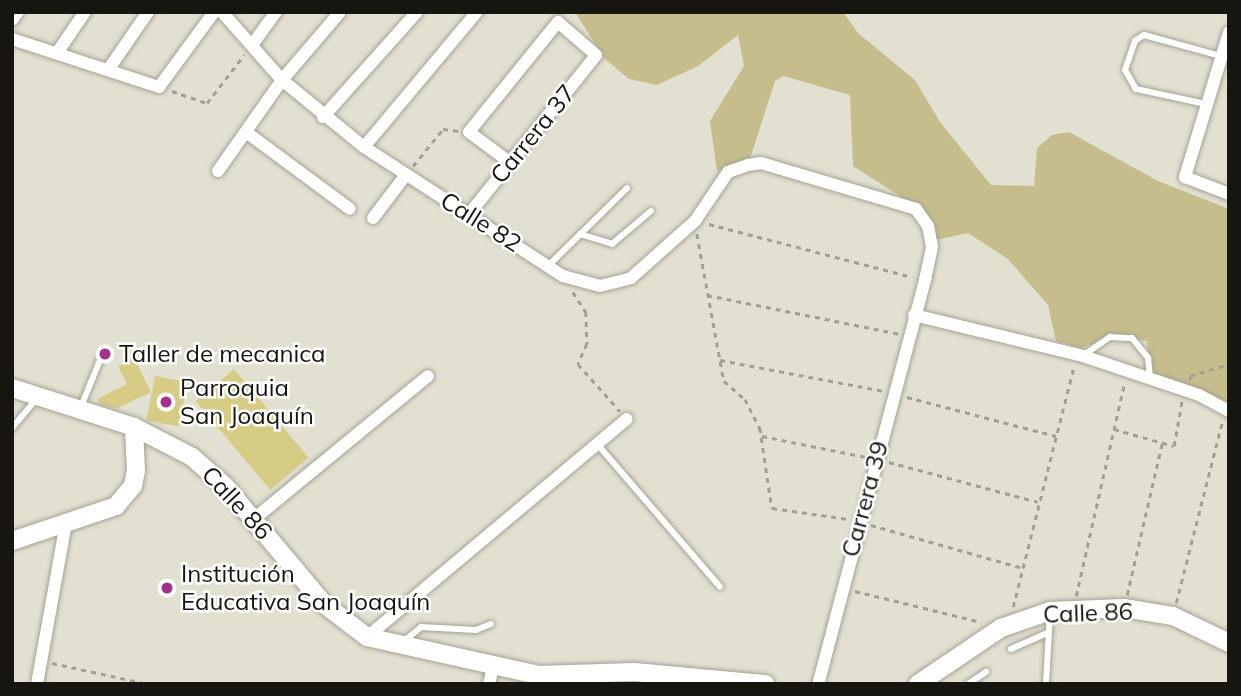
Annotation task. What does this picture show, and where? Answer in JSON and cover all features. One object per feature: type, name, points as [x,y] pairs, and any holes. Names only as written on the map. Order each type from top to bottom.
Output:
[{"type":"main road","name":"Calle 86","points":[[12,388],[134,427],[192,457],[254,519],[324,604],[367,637],[491,676],[541,679],[635,672],[765,684]]},
{"type":"main road","points":[[12,541],[116,506],[133,486],[134,427]]},
{"type":"main road","name":"Calle 86","points":[[926,681],[1001,628],[1050,611],[1124,608],[1173,616],[1229,643]]},
{"type":"street","points":[[12,20],[18,12]]},
{"type":"street","points":[[57,53],[85,12]]},
{"type":"street","points":[[108,70],[148,12]]},
{"type":"street","points":[[12,39],[159,87],[214,12]]},
{"type":"street","name":"Calle 82","points":[[222,12],[282,80],[323,117],[405,176],[470,213],[563,276],[600,286],[631,278],[695,221],[728,172],[748,165]]},
{"type":"street","points":[[252,45],[276,12]]},
{"type":"street","points":[[218,171],[282,80],[340,12]]},
{"type":"street","points":[[323,117],[417,12]]},
{"type":"street","points":[[364,148],[477,12]]},
{"type":"street","name":"Carrera 37","points":[[470,213],[508,161],[596,55],[558,22],[469,132],[508,161]]},
{"type":"street","points":[[1229,32],[1225,57],[1185,177],[1229,194]]},
{"type":"street","points":[[246,132],[350,209]]},
{"type":"street","name":"Carrera 39","points":[[748,165],[761,163],[916,209],[928,226],[932,247],[857,521],[818,684]]},
{"type":"street","points":[[373,218],[405,176]]},
{"type":"street","points":[[914,315],[1079,356],[1150,378],[1227,409]]},
{"type":"street","points":[[254,519],[428,376]]},
{"type":"street","points":[[367,637],[627,419]]},
{"type":"street","points":[[37,684],[66,523]]},
{"type":"lane","points":[[1208,104],[1136,89],[1125,70],[1135,41],[1144,35],[1225,57]]},
{"type":"lane","points":[[548,265],[627,188]]},
{"type":"lane","points":[[580,234],[612,244],[651,211]]},
{"type":"lane","points":[[1079,356],[1110,337],[1132,338],[1148,358],[1150,378]]},
{"type":"lane","points":[[79,411],[102,355]]},
{"type":"lane","points":[[12,428],[38,397]]},
{"type":"lane","points":[[597,445],[720,587]]},
{"type":"lane","points":[[1046,684],[1050,611]]},
{"type":"lane","points":[[401,646],[421,627],[476,631],[491,624]]},
{"type":"lane","points":[[1011,649],[1047,633]]},
{"type":"lane","points":[[968,684],[986,672]]},
{"type":"path","points":[[159,87],[207,103],[252,45]]},
{"type":"path","points":[[405,176],[443,129]]},
{"type":"path","points":[[925,280],[695,221],[724,381],[745,399],[762,436],[772,508],[857,521],[1023,568]]},
{"type":"path","points":[[563,276],[586,312],[587,345],[578,364],[627,419]]},
{"type":"path","points":[[707,295],[906,335]]},
{"type":"path","points":[[843,588],[1001,628],[1023,568],[1079,356]]},
{"type":"path","points":[[720,359],[892,393],[1056,436]]},
{"type":"path","points":[[1114,429],[1174,446],[1190,376],[1229,364]]},
{"type":"path","points":[[1073,609],[1127,371]]},
{"type":"path","points":[[1173,616],[1227,409]]},
{"type":"path","points":[[762,436],[876,459],[1040,502]]},
{"type":"path","points":[[1124,608],[1162,443]]},
{"type":"path","points":[[41,661],[148,684]]},
{"type":"shaded area","points":[[575,12],[843,12],[858,33],[915,80],[940,122],[991,185],[1034,186],[1037,148],[1052,135],[1069,132],[1158,181],[1229,209],[1229,405],[1150,378],[1147,341],[1110,337],[1081,348],[1056,341],[1048,305],[1008,259],[968,233],[936,240],[926,213],[853,166],[850,95],[783,76],[775,81],[748,165],[717,171],[710,121],[744,66],[738,35],[698,66],[657,85],[629,79],[604,58]]},
{"type":"building","points":[[134,358],[151,392],[116,409],[100,404],[97,399],[127,384],[118,366]]},
{"type":"building","points":[[234,369],[309,458],[270,490],[196,401]]},
{"type":"building","name":"Parroquia San Joaquín","points":[[155,376],[187,382],[179,426],[146,420]]},
{"type":"place","name":"Taller de mecanica","points":[[105,354]]},
{"type":"place","name":"Parroquia San Joaquín","points":[[166,402]]},
{"type":"place","name":"Institución Educativa San Joaquín","points":[[167,588]]}]
